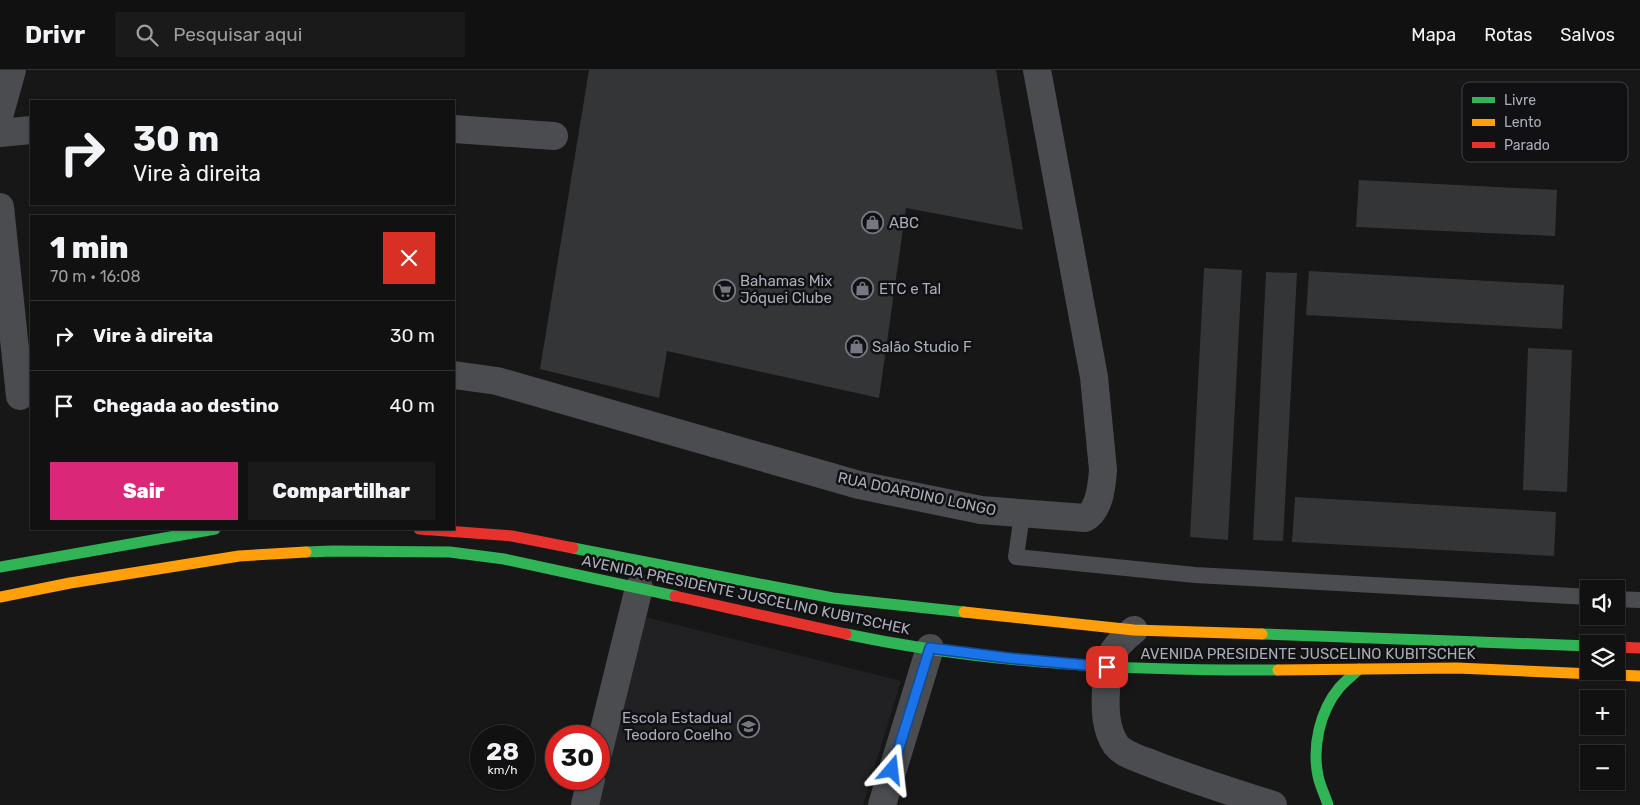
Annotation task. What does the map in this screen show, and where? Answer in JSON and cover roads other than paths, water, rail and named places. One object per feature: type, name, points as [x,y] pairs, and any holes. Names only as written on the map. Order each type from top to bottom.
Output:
[{"type":"highway","points":[[0,567],[209,530]]},
{"type":"highway","name":"AVENIDA PRESIDENTE JUSCELINO KUBITSCHEK","points":[[432,530],[512,536],[833,598],[1134,630],[1580,646]]},
{"type":"highway","name":"AVENIDA PRESIDENTE JUSCELINO KUBITSCHEK","points":[[0,597],[70,583],[239,556],[333,551],[450,552],[504,559],[899,645],[1008,658],[1103,659],[1262,670],[1457,668],[1640,676]]},
{"type":"highway","points":[[1077,624],[1090,638]]},
{"type":"highway","points":[[1625,647],[1640,648]]},
{"type":"highway","points":[[1328,805],[1317,770],[1316,758],[1320,727],[1339,687],[1359,669]]},
{"type":"street","points":[[0,114],[12,70]]},
{"type":"street","name":"RUA DOARDINO LONGO","points":[[455,376],[497,381],[859,484],[980,510],[1081,518],[1088,516],[1099,496],[1103,470],[1094,377],[1037,70]]},
{"type":"street","points":[[455,129],[554,136]]},
{"type":"street","points":[[0,133],[30,130]]},
{"type":"street","points":[[0,206],[17,397]]},
{"type":"street","points":[[605,725],[639,588]]},
{"type":"street","points":[[1134,630],[1103,659],[1107,718],[1110,734],[1118,747],[1131,755],[1180,776],[1273,805]]},
{"type":"street","points":[[882,805],[930,648]]},
{"type":"street","points":[[585,805],[589,790]]},
{"type":"lane","points":[[1022,514],[1016,557],[1195,575],[1580,596]]},
{"type":"lane","points":[[1625,599],[1640,600]]},
{"type":"place","name":"ABC","points":[[873,223]]},
{"type":"place","name":"ETC e Tal","points":[[863,289]]},
{"type":"place","name":"Bahamas Mix Jóquei Clube","points":[[724,290]]},
{"type":"place","name":"Salão Studio F","points":[[856,347]]},
{"type":"place","name":"Escola Estadual Teodoro Coelho","points":[[748,727]]}]
